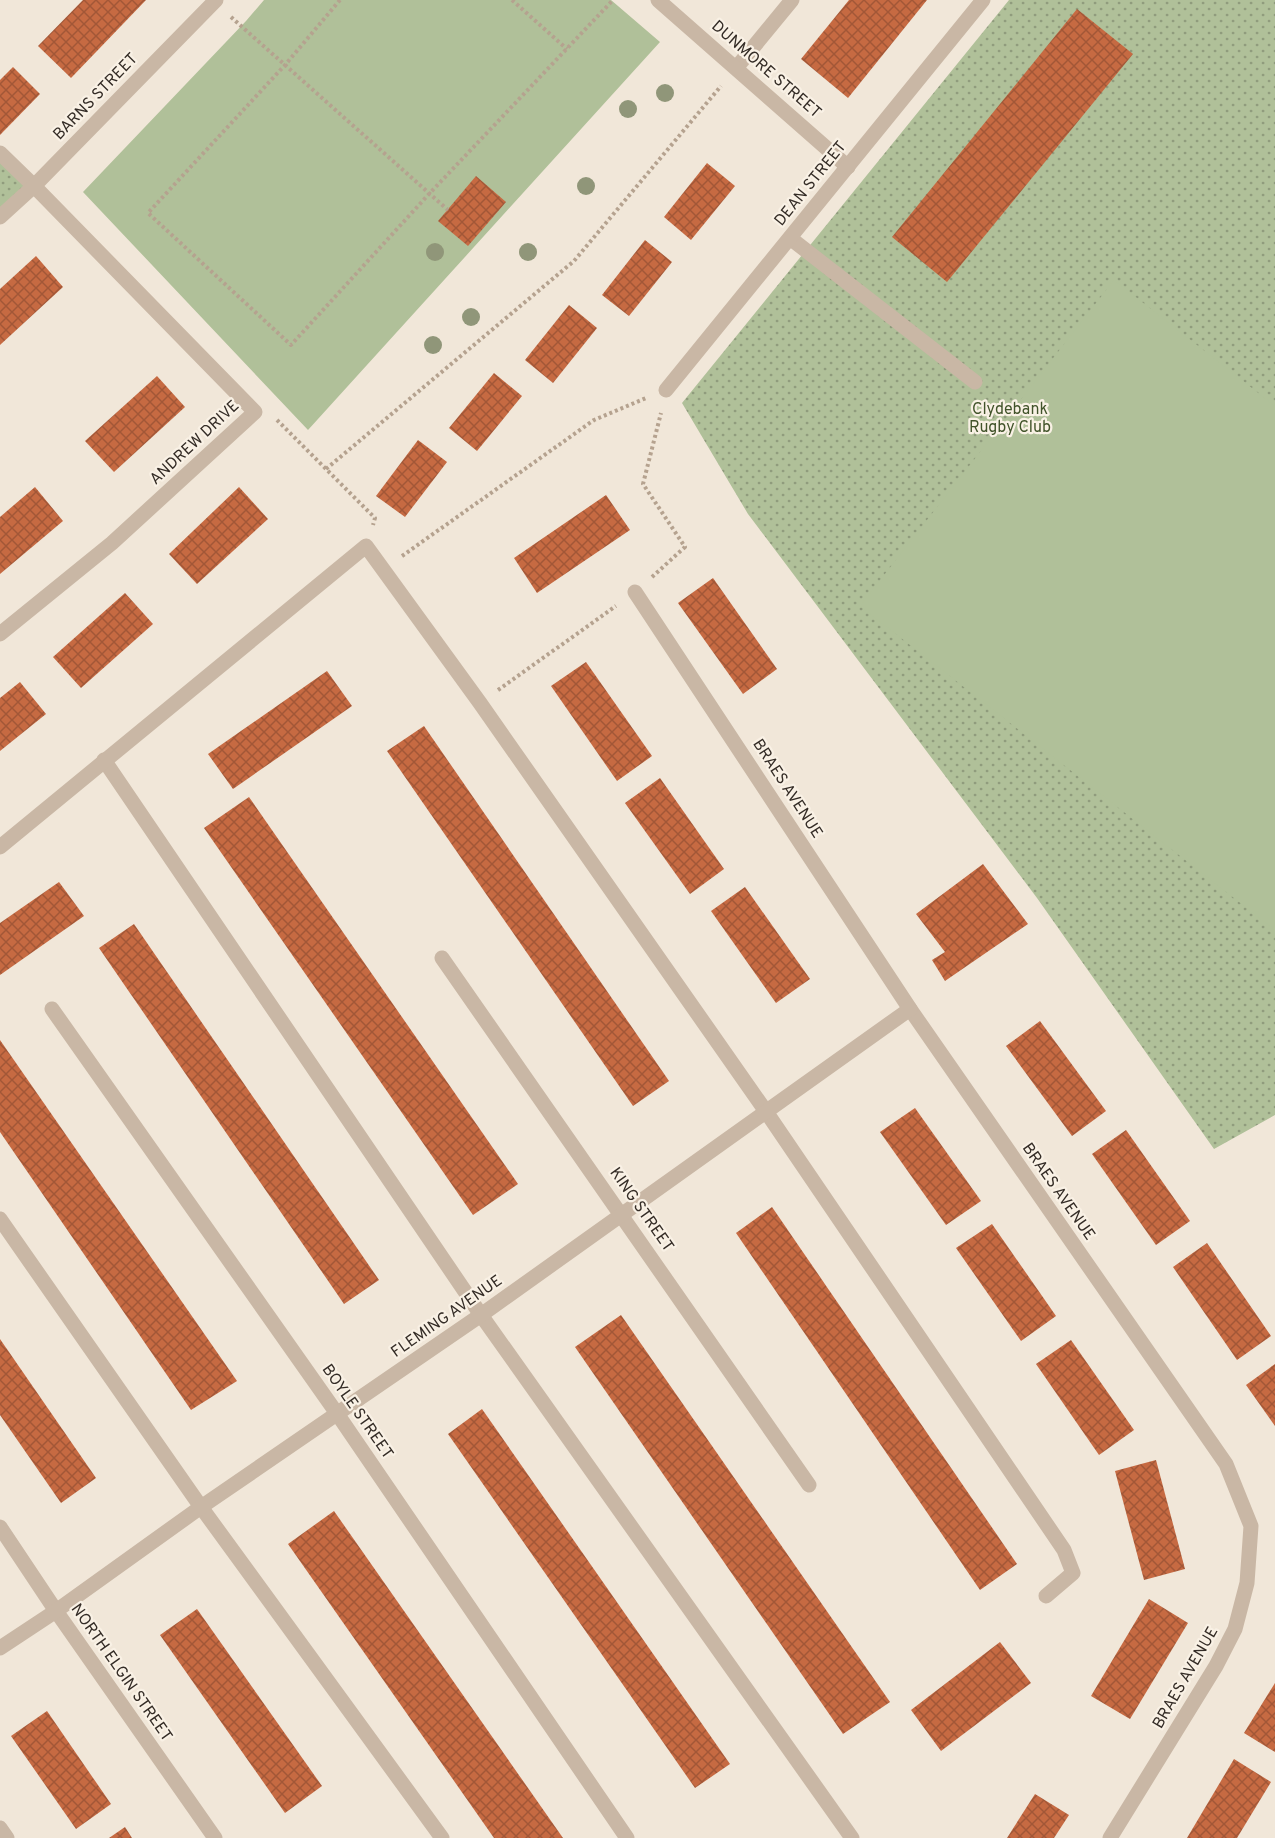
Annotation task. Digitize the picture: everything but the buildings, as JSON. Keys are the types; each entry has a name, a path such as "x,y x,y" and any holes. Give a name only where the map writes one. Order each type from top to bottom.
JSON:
{"street":[{"name":"DUNMORE STREET","path":"658,0 737,67 848,167"},
{"path":"737,67 792,0"},
{"name":"DEAN STREET","path":"666,390 983,0"},
{"name":"BARNS STREET","path":"0,217 34,186 215,1"},
{"name":"ANDREW DRIVE","path":"0,153 255,412 112,543 0,634"},
{"path":"790,238 975,382"},
{"path":"0,847 366,546 480,703 767,1113 1064,1550 1073,1573 1046,1596"},
{"name":"BRAES AVENUE","path":"635,592 910,1009 1226,1464 1251,1526 1247,1583 1235,1629 1216,1666 1110,1838"},
{"path":"104,760 482,1315 852,1838"},
{"name":"KING STREET","path":"442,958 809,1485"},
{"name":"BOYLE STREET","path":"52,1009 338,1415 627,1838"},
{"name":"FLEMING AVENUE","path":"0,1648 482,1315 910,1009"},
{"path":"0,1219 201,1507 442,1838"},
{"name":"NORTH ELGIN STREET","path":"0,1527 215,1838"},
{"path":"0,1828 7,1838"}],"path":[{"path":"340,0 285,65 148,213 291,345 429,194 613,0"},
{"path":"512,0 567,49"},
{"path":"215,1 448,210"},
{"path":"326,469 574,261 737,67"},
{"path":"382,570 594,420 666,390"},
{"path":"480,703 635,592 686,547 643,484 666,390"},
{"path":"255,412 274,417 375,518 366,546"}],"green space":[{"path":"264,0 611,0 660,42 308,430 83,192"},
{"name":"Clydebank Rugby Club","path":"1009,0 1275,0 1275,1115 1214,1149 1037,898 748,514 682,403"},
{"path":"0,153 34,186 0,217"},
{"path":"1114,280 1275,406 1275,930 860,606"}]}
